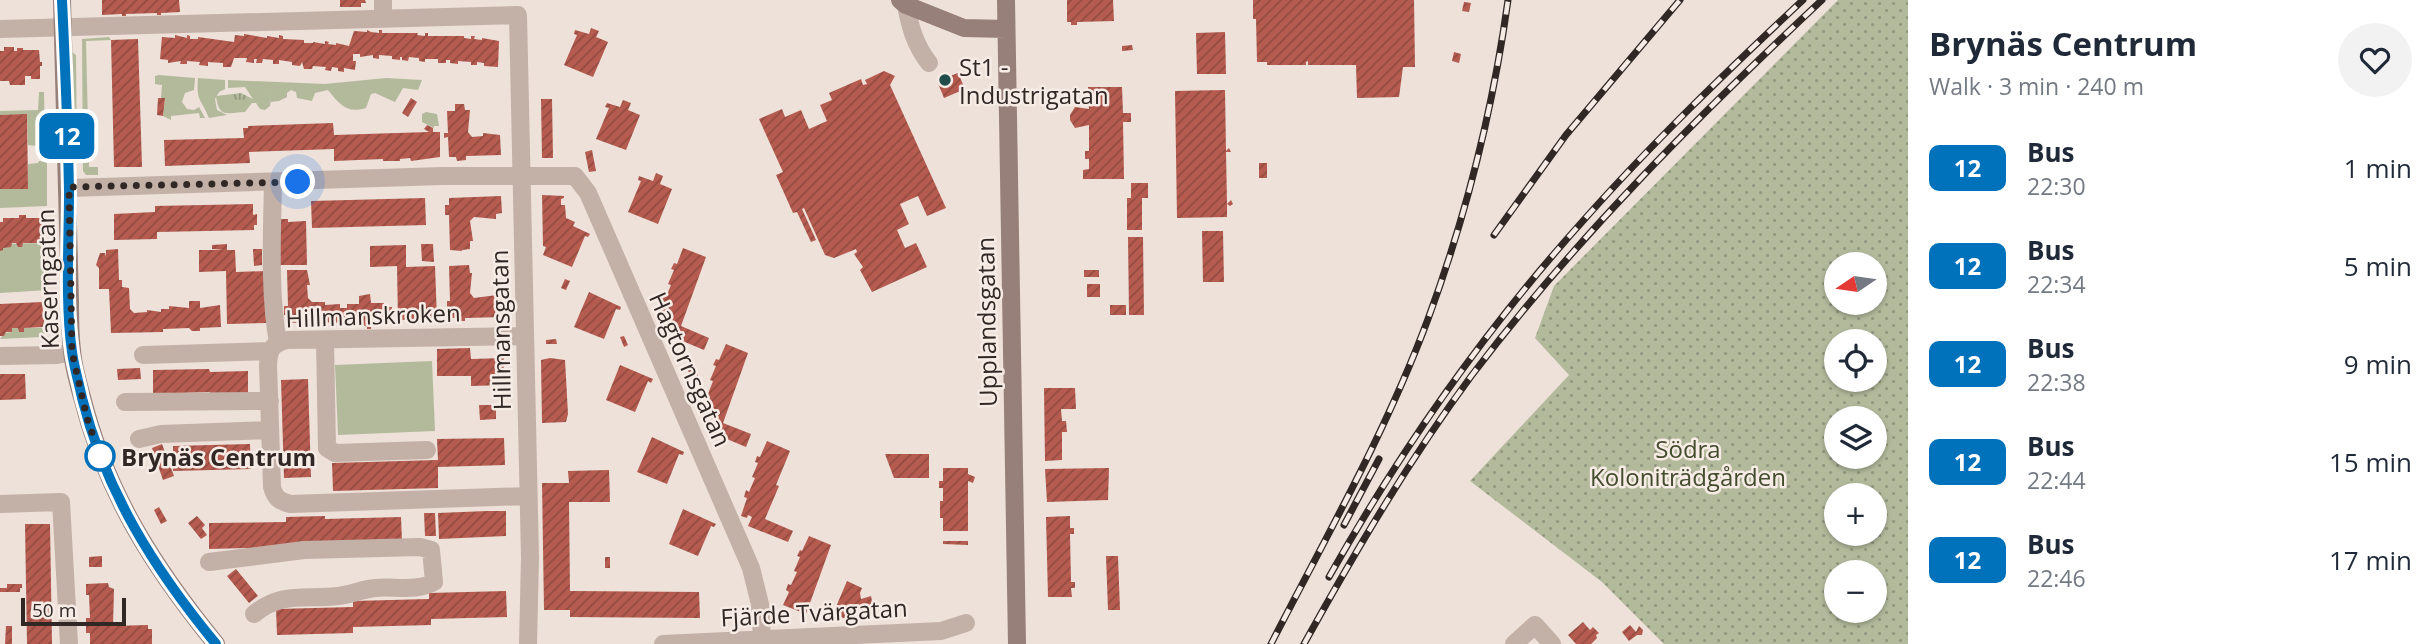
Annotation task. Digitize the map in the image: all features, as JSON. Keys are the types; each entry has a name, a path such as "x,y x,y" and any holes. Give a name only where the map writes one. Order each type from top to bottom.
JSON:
{"street":[{"name":"Kaserngatan","path":"62,0 72,352 87,418 108,478 137,535 194,618 216,644"},
{"path":"0,29 383,19 383,0"},
{"name":"Upplandsgatan","path":"1006,0 1017,644"},
{"path":"903,3 964,28 1006,29"},
{"path":"903,3 919,50 929,63"},
{"name":"Hillmansgatan","path":"383,19 518,15 528,496 528,644"},
{"path":"69,187 442,176 521,177"},
{"name":"Hagtornsgatan","path":"521,177 575,176 588,193 751,568 760,604 762,639"},
{"path":"273,183 273,347"},
{"name":"Hillmanskroken","path":"142,355 273,347 287,340 525,336"},
{"path":"325,340 327,448 335,453 427,450"},
{"name":"Hillmanskroken","path":"273,347 270,430 276,498 290,504 528,496"},
{"path":"0,356 57,355 72,352"},
{"path":"125,402 270,401"},
{"path":"139,439 161,434 270,430"},
{"path":"0,505 61,502 69,644"},
{"path":"209,562 304,550 420,547 430,550 435,582 425,587 374,588 331,597 278,600 265,605 254,614"},
{"name":"Fjärde Tvärgatan","path":"663,644 941,631 966,623"},
{"path":"1514,644 1535,625 1552,644"}],"green space":[{"name":"Södra Koloniträdgården","path":"1838,0 1908,0 1908,644 1664,644 1602,582 1470,481 1569,375 1535,338 1554,286"},
{"path":"109,37 111,40 86,41 89,167 98,167 98,175 86,175 83,171 82,39"},
{"path":"72,52 76,55 77,160 75,160"},
{"path":"155,76 195,78 194,90 185,93 182,102 187,109 194,110 199,107 205,118 200,118 199,113 171,116 171,120 163,116 165,99 161,98 162,85 155,84"},
{"path":"198,78 225,80 225,89 219,92 215,99 217,110 227,115 209,118 198,96"},
{"path":"386,78 422,80 418,90 403,88 395,102 375,93 371,94 366,108 359,110 344,106 328,90 315,93 312,101 297,98 296,92 291,90 287,97 271,102 269,95 253,99 245,87 228,88 228,80 325,84"},
{"path":"262,90 268,94 271,101 265,110 252,103 245,112 224,113 217,103 216,96 241,93 253,99"},
{"path":"39,92 44,92 45,147 28,145 27,115 0,115 0,111 38,110"},
{"path":"422,114 437,114 439,126 434,128 422,122"},
{"path":"47,162 47,206 0,208 0,189 28,189 28,164"},
{"path":"42,239 48,242 49,247 48,290 0,293 0,248 4,244 42,243"},
{"path":"12,328 23,332 24,328 42,328 43,332 46,332 41,337 0,339 5,333 12,332"},
{"path":"432,361 435,431 338,435 335,365"}],"building":[{"path":"102,0 179,0 180,12 161,15 102,15"},
{"path":"340,0 365,0 366,3 361,3 361,7 340,7"},
{"path":"1067,0 1113,0 1114,21 1077,22 1077,25 1071,25 1071,22 1067,22"},
{"path":"1253,0 1414,0 1415,67 1403,67 1399,97 1357,98 1356,65 1308,65 1308,61 1306,65 1267,65 1267,62 1257,62"},
{"path":"1464,2 1471,3 1469,12 1462,11"},
{"path":"591,28 599,31 596,37 608,42 593,77 564,65 577,35 574,34 575,30 589,34"},
{"path":"379,30 382,30 382,33 418,33 417,35 425,36 425,33 428,33 428,36 464,36 471,39 471,36 475,36 474,39 499,41 498,67 484,66 484,63 477,62 477,65 458,61 458,64 450,63 450,60 438,63 438,59 425,59 425,62 409,57 408,61 402,60 402,57 400,60 379,55 379,59 373,58 373,55 360,57 360,54 353,54 353,61 356,61 355,70 344,68 344,72 332,67 331,71 325,70 326,67 313,66 312,69 304,69 302,62 300,66 279,60 279,64 273,64 273,60 263,59 262,63 256,63 257,59 254,59 254,63 246,62 247,58 234,58 231,67 223,67 223,63 208,62 208,66 187,61 187,64 180,64 181,61 168,63 168,60 160,59 162,37 175,38 175,35 187,38 187,35 190,39 198,37 234,42 235,35 279,38 279,35 283,36 283,39 304,40 304,43 325,44 325,41 329,42 328,44 349,46 354,31 379,33"},
{"path":"1225,32 1226,74 1197,74 1196,33"},
{"path":"138,39 142,167 114,167 111,40"},
{"path":"1132,45 1133,50 1122,51 1122,46"},
{"path":"4,47 14,47 14,51 17,51 17,48 39,50 42,62 40,79 25,76 25,85 10,85 9,81 0,81 0,51 4,51"},
{"path":"1454,52 1461,54 1459,63 1452,61"},
{"path":"884,71 895,76 890,85 946,208 927,216 918,196 900,204 909,224 897,230 905,248 916,243 927,267 872,292 860,270 863,267 854,254 856,249 834,258 825,255 804,208 802,209 816,240 811,242 797,212 793,213 776,175 783,172 759,119 782,109 785,117 801,110 809,129 827,121 820,105 832,100 829,93 861,79 863,85 867,84 865,80"},
{"path":"958,73 965,89 944,98 937,81"},
{"path":"1088,87 1122,87 1123,113 1131,113 1131,122 1123,122 1124,179 1083,179 1083,170 1089,169 1089,159 1085,159 1085,151 1089,151 1089,125 1075,128 1070,115 1075,107 1089,109"},
{"path":"1225,90 1226,151 1229,148 1231,152 1226,152 1227,217 1177,218 1175,91"},
{"path":"158,98 165,98 163,116 157,115"},
{"path":"411,98 417,102 408,117 402,113"},
{"path":"541,99 552,99 553,158 542,158"},
{"path":"623,100 631,103 628,110 640,115 626,150 596,139 609,108 605,107 607,103 620,107"},
{"path":"455,104 464,104 465,110 470,110 468,132 472,137 483,136 483,133 500,135 501,155 466,156 466,160 457,161 456,157 449,157 448,137 444,138 444,133 448,133 447,111 455,111"},
{"path":"27,114 28,189 0,189 0,115"},
{"path":"333,123 334,135 429,132 424,129 427,125 433,128 433,132 440,132 440,157 411,161 410,158 400,161 334,161 334,149 249,152 250,163 165,166 164,140 244,138 243,128 248,126"},
{"path":"592,150 596,171 589,172 585,152"},
{"path":"1259,163 1267,163 1267,178 1259,178"},
{"path":"656,173 663,176 660,184 672,189 658,224 628,212 641,181 638,180 639,176 653,181"},
{"path":"1131,183 1148,183 1148,198 1142,198 1142,230 1127,230 1127,198 1131,198"},
{"path":"542,195 564,196 561,205 565,205 566,218 575,222 573,226 590,234 585,236 572,267 543,255 546,247 543,246"},
{"path":"501,196 502,213 496,214 496,219 474,217 470,221 473,241 470,241 470,249 450,250 449,215 445,215 445,205 449,205 449,198"},
{"path":"425,198 426,225 312,228 311,201"},
{"path":"253,204 253,215 257,214 254,230 157,232 157,239 114,240 114,214 155,212 155,206"},
{"path":"19,215 42,218 42,227 45,227 46,234 42,234 42,243 23,243 22,247 18,247 16,243 12,243 11,247 0,251 0,222 3,222 3,218 19,218"},
{"path":"280,219 288,219 288,222 306,221 307,265 280,265"},
{"path":"1202,231 1223,231 1224,282 1203,282"},
{"path":"1128,237 1143,237 1144,315 1129,315"},
{"path":"227,244 227,250 235,250 236,272 265,271 266,323 227,324 226,271 199,272 199,250 224,250 212,249 212,245"},
{"path":"421,244 433,244 434,262 422,261"},
{"path":"406,245 406,267 435,266 437,319 398,320 397,266 370,267 370,246"},
{"path":"683,248 706,257 681,326 709,338 704,350 673,337 678,325 658,317 664,304 661,302 663,296 666,297 671,285 668,284 674,270 671,269 674,263 677,264"},
{"path":"118,249 119,280 122,280 122,287 129,288 130,309 134,313 147,310 161,312 161,309 169,309 169,306 189,308 189,301 200,301 200,308 220,305 221,327 200,328 200,331 192,331 189,328 163,329 163,332 111,333 109,289 99,289 99,268 96,265 100,253 105,253 106,257 106,250"},
{"path":"253,249 262,249 262,265 254,266"},
{"path":"469,265 472,273 470,293 474,298 497,295 497,299 503,299 503,317 465,318 465,321 451,318 451,310 447,310 447,301 450,301 449,266"},
{"path":"287,270 307,270 310,285 307,285 308,298 312,302 340,304 340,308 347,308 347,304 359,304 359,296 370,294 371,303 384,303 384,307 392,307 392,323 371,323 371,329 367,329 360,323 312,322 312,326 307,326 307,322 288,323 288,315 284,315 284,306 288,306"},
{"path":"1084,270 1099,270 1099,277 1084,277"},
{"path":"565,279 570,281 566,290 561,288"},
{"path":"1087,284 1100,284 1100,297 1087,297"},
{"path":"589,292 621,307 620,310 616,309 604,339 574,327"},
{"path":"42,302 43,311 46,311 43,327 24,328 24,332 12,328 12,332 0,336 0,304"},
{"path":"1110,305 1126,305 1126,315 1110,315"},
{"path":"624,336 628,345 624,347 620,337"},
{"path":"556,339 557,344 546,344 546,340"},
{"path":"726,344 748,353 723,423 751,434 746,447 715,434 720,422 700,413 706,400 703,399 705,393 708,394 713,381 710,380 716,366 713,365 716,359 719,360"},
{"path":"470,348 471,359 504,358 504,385 471,386 471,376 437,376 437,349"},
{"path":"541,360 565,360 568,414 566,422 542,423"},
{"path":"693,363 700,381 694,384 686,366"},
{"path":"620,365 653,379 651,383 648,381 635,412 606,400"},
{"path":"140,368 141,379 118,380 117,369"},
{"path":"209,369 210,372 248,371 248,397 210,398 210,392 153,394 153,370"},
{"path":"0,374 25,374 26,399 0,400"},
{"path":"308,379 311,477 284,478 281,380"},
{"path":"1044,388 1075,388 1076,409 1061,409 1067,432 1062,432 1062,460 1045,461"},
{"path":"479,405 496,405 496,419 480,420"},
{"path":"652,437 684,452 683,455 679,454 667,484 637,472"},
{"path":"504,438 505,465 438,467 438,488 333,491 332,463 438,460 437,439"},
{"path":"767,441 790,451 765,519 793,531 788,542 748,526 752,517 741,516 747,498 744,497 746,490 749,492 755,478 752,477 758,463 755,462 757,456 760,457"},
{"path":"162,444 174,476 163,480 152,448"},
{"path":"250,444 251,469 173,471 173,446"},
{"path":"885,454 929,454 929,478 894,478"},
{"path":"943,468 968,468 968,474 975,477 973,483 968,481 968,531 943,531 940,501 943,501 943,488 939,488 939,481 943,481"},
{"path":"1109,468 1108,500 1047,502 1045,469"},
{"path":"609,470 610,502 569,502 570,591 699,592 700,618 570,617 570,610 544,610 542,483 569,483 568,471"},
{"path":"159,507 167,521 161,524 154,510"},
{"path":"683,509 716,524 711,526 698,556 669,544"},
{"path":"506,511 506,536 439,539 438,513"},
{"path":"424,513 435,513 436,536 425,536"},
{"path":"197,516 205,525 202,528 207,535 201,539 188,523"},
{"path":"325,516 325,519 401,517 402,542 287,543 287,547 209,549 209,523 286,522 286,517"},
{"path":"1070,516 1070,528 1074,528 1074,534 1070,534 1071,582 1075,582 1075,588 1071,588 1072,597 1048,597 1046,517"},
{"path":"25,524 50,524 52,644 27,644"},
{"path":"809,536 831,545 806,614 783,605 789,592 786,590 788,584 791,585 797,572 794,571 800,557 797,556"},
{"path":"943,541 968,541 968,545 943,544"},
{"path":"102,556 102,567 89,567 89,557"},
{"path":"1106,556 1118,556 1120,610 1108,610"},
{"path":"605,557 610,557 610,568 605,568"},
{"path":"236,569 258,596 249,603 227,576"},
{"path":"847,581 862,588 861,599 871,596 873,606 852,611 849,620 833,614"},
{"path":"108,583 109,587 114,589 113,626 148,625 148,629 152,629 152,644 90,644 90,633 86,633 86,618 90,618 86,584"},
{"path":"7,584 22,584 22,588 20,592 0,592 0,588 7,588"},
{"path":"506,591 507,617 431,619 431,625 353,627 353,633 277,635 276,609 353,607 353,601 429,599 429,593"},
{"path":"1583,622 1590,630 1593,627 1599,633 1591,644 1576,644 1568,635"},
{"path":"1630,625 1636,632 1639,626 1643,630 1642,635 1629,641 1622,632"},
{"path":"6,626 12,626 12,644 5,644"}],"railway":[{"path":"1271,644 1374,443 1428,319 1477,162 1495,81 1508,0"},
{"path":"1494,235 1566,135 1680,0"},
{"path":"1329,577 1385,484 1446,393 1546,263 1662,136 1803,0"},
{"path":"1304,644 1405,473 1449,407 1512,324 1639,180 1822,0"},
{"path":"1344,525 1379,459"}],"bus line":[{"name":"12","path":"62,0 72,352 87,418 108,478 137,535 194,618 216,644"}],"place":[{"name":"St1 - Industrigatan","path":"945,80"},
{"name":"Brynäs Centrum","path":"100,456"}],"route":[{"path":"100,456 87,418 72,352 69,187 298,182"}]}
